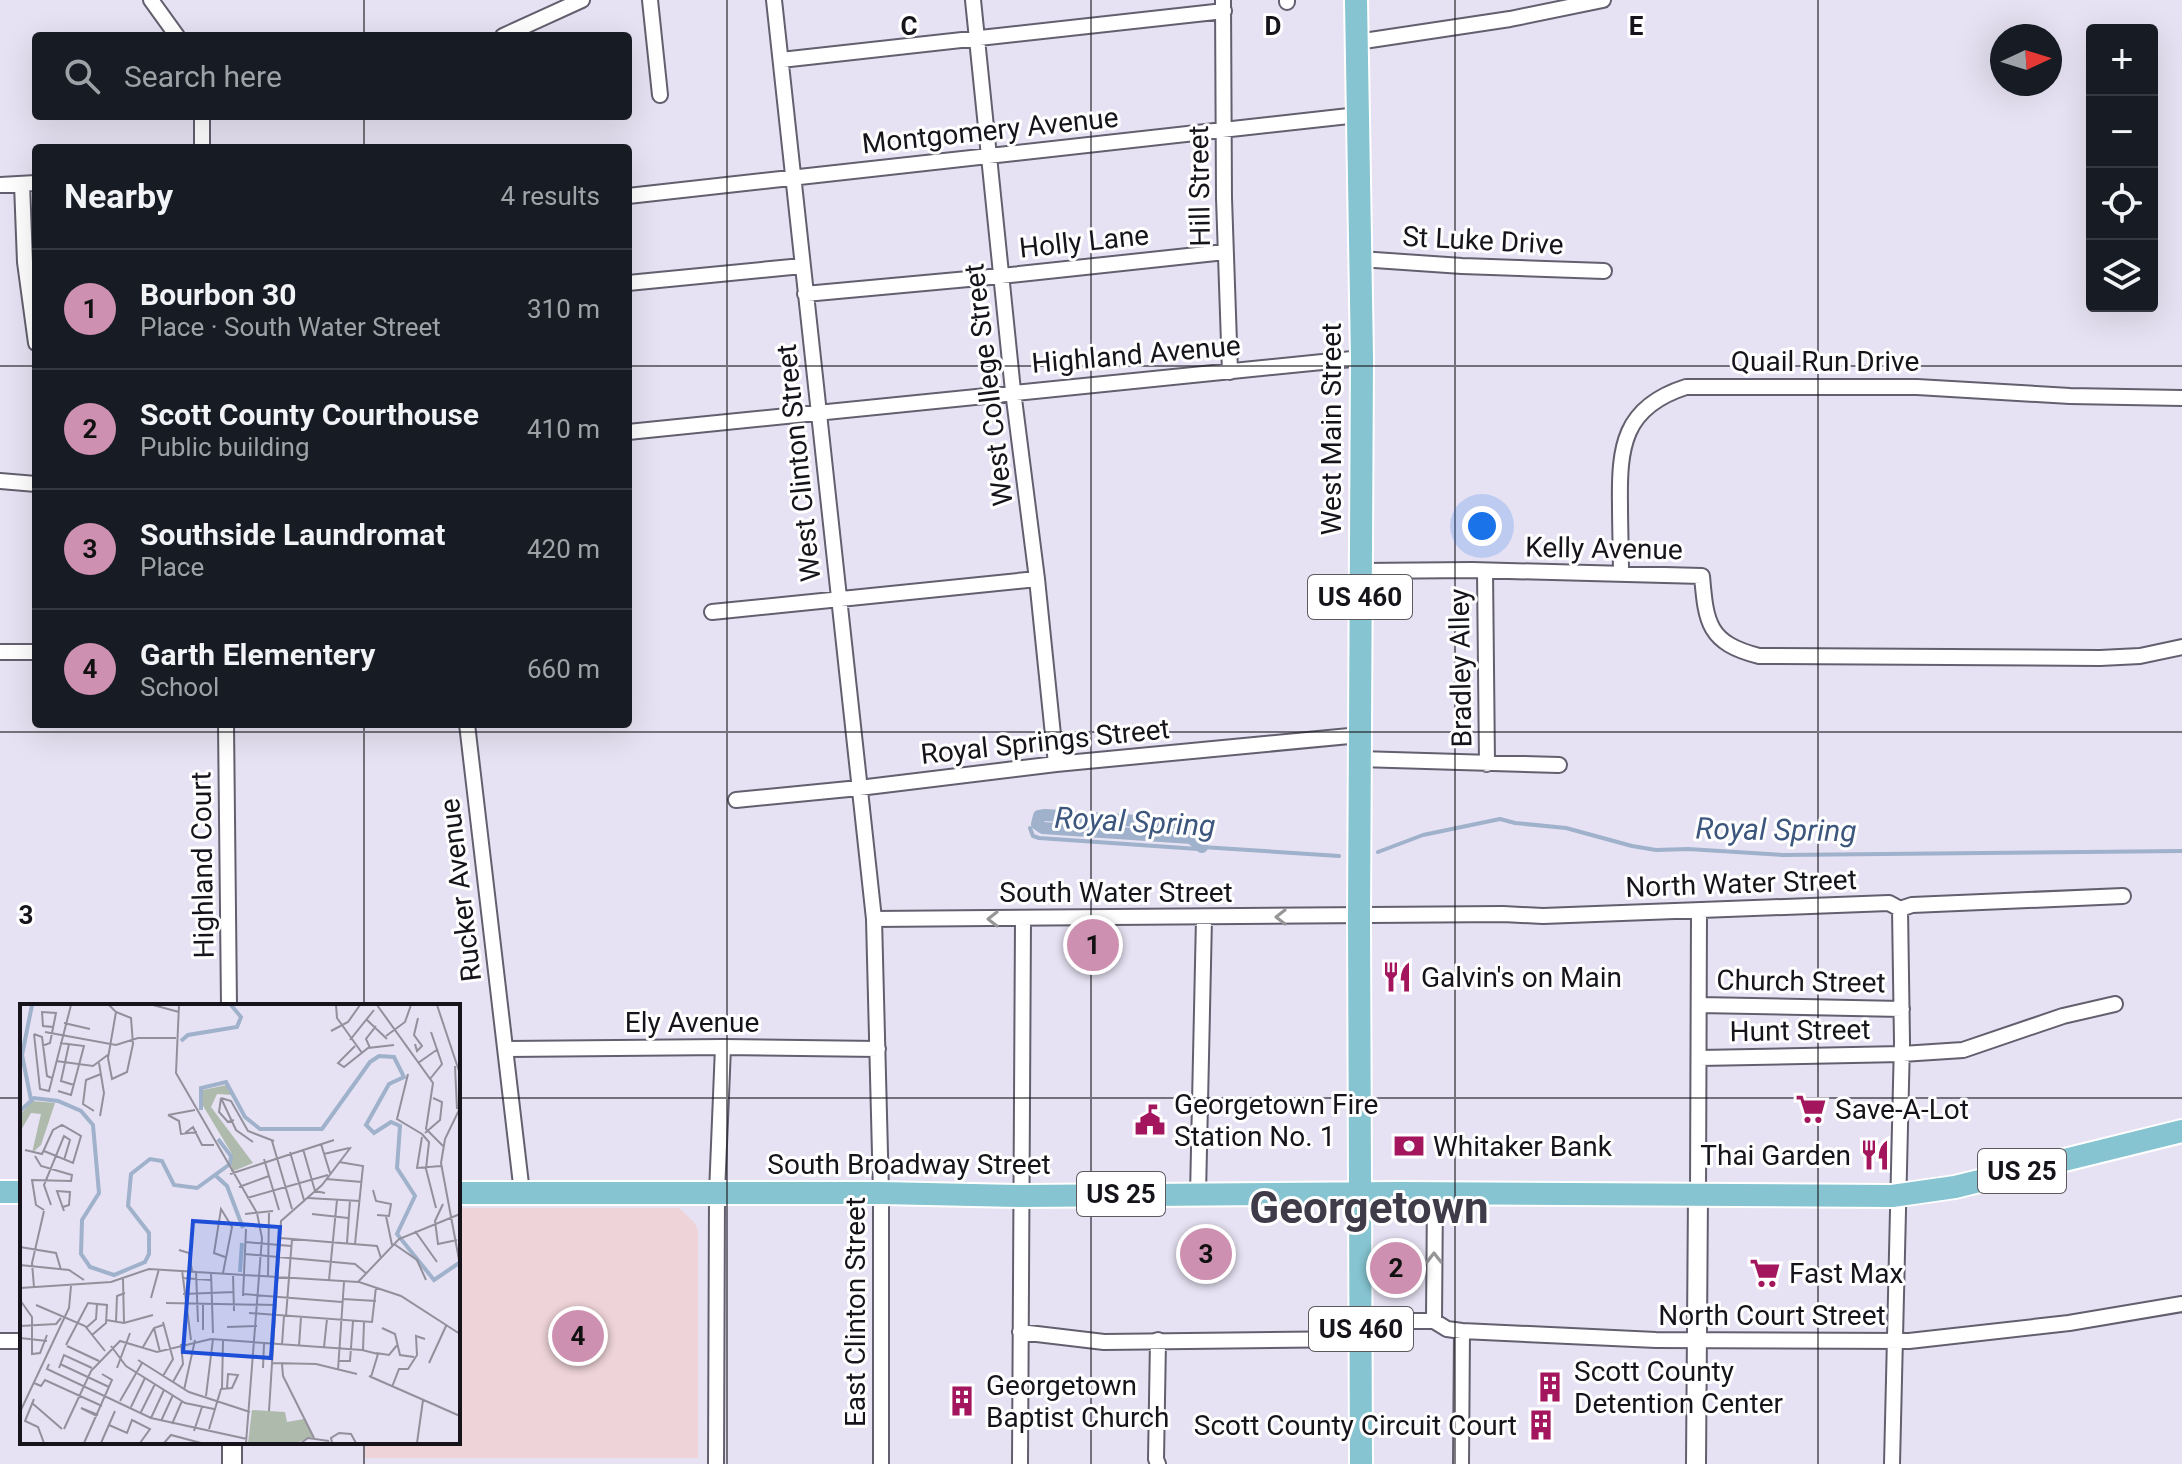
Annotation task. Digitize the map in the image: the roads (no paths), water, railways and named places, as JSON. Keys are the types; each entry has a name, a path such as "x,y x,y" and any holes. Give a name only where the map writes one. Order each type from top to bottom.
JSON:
{"main road":[{"name":"West Main Street","path":"1356,0 1362,358 1360,1194"},
{"name":"US 25","path":"1360,1194 1899,1195 1981,1181 2182,1131"},
{"name":"South Broadway Street","path":"460,1193 1360,1194"},
{"name":"US 460","path":"1360,1194 1361,1464"}],"street":[{"path":"151,0 174,32"},
{"path":"512,32 582,0"},
{"path":"650,0 660,95"},
{"name":"West Clinton Street","path":"774,0 874,919"},
{"name":"West College Street","path":"973,0 1013,391 1056,764"},
{"path":"1357,42 1510,19 1603,0"},
{"path":"781,60 976,39 1224,6"},
{"name":"Hill Street","path":"1224,6 1225,252 1230,372"},
{"name":"Montgomery Avenue","path":"632,196 1358,115"},
{"path":"202,120 202,144"},
{"path":"0,185 29,183 25,262 32,314"},
{"name":"Holly Lane","path":"805,294 1225,252"},
{"name":"St Luke Drive","path":"1360,259 1604,271"},
{"path":"632,283 802,266"},
{"name":"Highland Avenue","path":"632,432 1362,358"},
{"name":"Quail Run Drive","path":"1621,574 1619,467 1625,438 1649,404 1686,387 1917,387 2070,396 2182,398"},
{"path":"0,481 32,484"},
{"name":"Kelly Avenue","path":"1361,571 1702,576 1705,611 1718,637 1736,649 1759,656 2100,658 2140,656 2182,647"},
{"name":"Bradley Alley","path":"1485,571 1487,764"},
{"path":"712,612 1037,579"},
{"path":"0,652 32,652"},
{"name":"Highland Court","path":"226,728 229,1004"},
{"name":"Rucker Avenue","path":"467,728 522,1193"},
{"name":"Royal Springs Street","path":"736,800 1056,764 1360,735"},
{"path":"1359,759 1559,765"},
{"name":"North Water Street","path":"1359,917 1543,916 1889,903 1900,909 1912,905 2123,896"},
{"path":"1892,1464 1902,1054 1900,909"},
{"path":"1696,1464 1699,911"},
{"name":"South Water Street","path":"874,919 1359,917"},
{"path":"1198,1195 1204,918"},
{"name":"East Clinton Street","path":"874,919 881,1193 881,1464"},
{"path":"1020,1464 1023,919"},
{"name":"Hunt Street","path":"1699,1058 1963,1050 2063,1016 2115,1004"},
{"name":"Church Street","path":"1699,1005 1902,1009"},
{"path":"716,1464 717,1193 723,1047"},
{"name":"Ely Avenue","path":"505,1049 878,1049"},
{"path":"1434,1321 1435,1194"},
{"name":"North Court Street","path":"1020,1332 1104,1342 1361,1330 1434,1321 1447,1329 1462,1331 1697,1341 1895,1341 2069,1323 2182,1304"},
{"path":"1461,1464 1462,1331"},
{"path":"1158,1340 1158,1464"}],"waterway":[{"path":"1199,825 1045,815 1039,816 1037,824 1043,828 1191,838 1202,847"},
{"name":"Royal Spring","path":"1378,852 1423,835 1500,819 1566,828 1656,850 1783,855 2182,851"},
{"name":"Royal Spring","path":"1030,828 1033,836 1039,838 1339,856"}],"place":[{"name":"Bourbon 30","path":"1093,945"},
{"name":"Galvin's on Main","path":"1397,977"},
{"name":"Save-A-Lot","path":"1811,1109"},
{"name":"Georgetown Fire Station No. 1","path":"1150,1120"},
{"name":"Whitaker Bank","path":"1409,1146"},
{"name":"Thai Garden","path":"1875,1155"},
{"name":"Southside Laundromat","path":"1206,1254"},
{"name":"Scott County Courthouse","path":"1396,1268"},
{"name":"Fast Max","path":"1765,1273"},
{"name":"Garth Elementery","path":"578,1336"},
{"name":"Scott County Detention Center","path":"1550,1387"},
{"name":"Georgetown Baptist Church","path":"962,1401"},
{"name":"Scott County Circuit Court","path":"1541,1425"}],"district":[{"name":"Georgetown","path":"1369,1208"}]}
